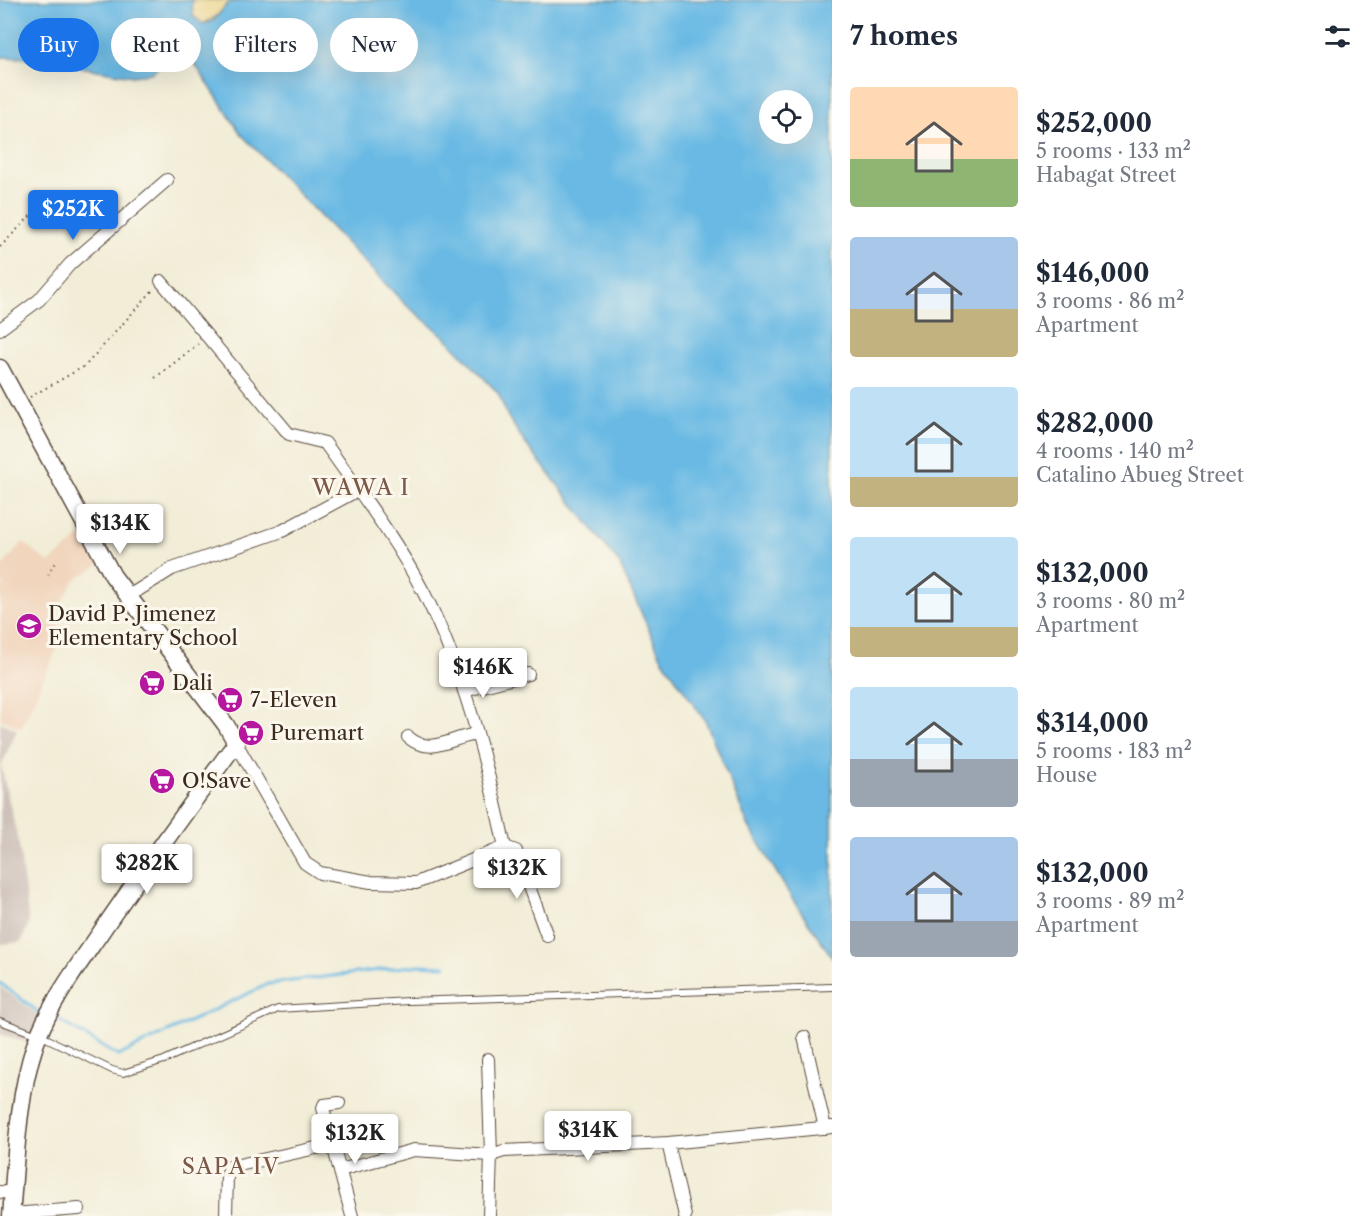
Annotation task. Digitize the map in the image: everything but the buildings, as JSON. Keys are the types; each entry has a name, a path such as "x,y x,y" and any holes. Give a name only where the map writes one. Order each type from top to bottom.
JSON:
{"street":[{"path":"0,329 39,300 69,264 167,180"},
{"path":"161,281 289,434 325,443 382,523 425,596 464,691 505,847"},
{"path":"0,368 99,552 127,597 226,725 305,863 320,873 371,882 416,883 505,847 516,851 547,936"},
{"path":"127,597 172,569 282,531 358,490"},
{"path":"464,691 528,674"},
{"path":"408,737 419,745 434,747 477,734"},
{"path":"72,1212 11,1215 7,1193 28,1073 38,1036 59,995 96,939 236,743"},
{"path":"340,1170 414,1150 491,1155 504,1151 668,1143 828,1128 804,1037"},
{"path":"489,1059 491,1155 489,1216"},
{"path":"339,1103 323,1106 352,1216"},
{"path":"668,1143 685,1216"},
{"path":"226,1216 227,1175 230,1167 334,1144"}],"lane":[{"path":"0,1021 123,1073 164,1060 278,1010 408,1001 832,987"}],"path":[{"path":"0,247 44,202"},
{"path":"19,402 85,366 161,281"},
{"path":"155,378 207,336"},
{"path":"48,575 56,561"}],"shaded area":[{"name":"David P. Jimenez Elementary School","path":"84,534 101,563 74,581 51,621 65,631 21,728 0,719 0,591 4,584 0,581 0,569 23,542 49,563"},
{"path":"0,722 17,730 1,766 19,845 29,924 21,942 2,944 0,949"},
{"path":"0,987 34,1012 42,1014 30,1043 0,1034"}],"sand":[{"path":"143,0 246,0 203,24 201,18 188,18"}],"water":[{"path":"0,0 192,0 193,16 196,18 111,18 111,72 151,73 133,76 99,70 99,18 18,18 18,58 0,57"},
{"path":"244,0 832,0 832,957 793,900 748,825 706,722 661,657 619,563 525,443 508,417 498,393 445,337 405,304 241,134 200,72 201,22 203,24 213,21 213,72 318,72 318,18 216,18 228,3"}],"waterway":[{"path":"54,1017 118,1056 268,984 420,965 446,966"},
{"path":"0,983 37,1011 43,1012"}],"place":[{"name":"David P. Jimenez Elementary School","path":"29,626"},
{"name":"Dali","path":"152,683"},
{"name":"7-Eleven","path":"230,700"},
{"name":"Puremart","path":"251,733"},
{"name":"O!Save","path":"162,781"}],"district":[{"name":"WAWA I","path":"361,487"},
{"name":"SAPA IV","path":"231,1166"}]}
